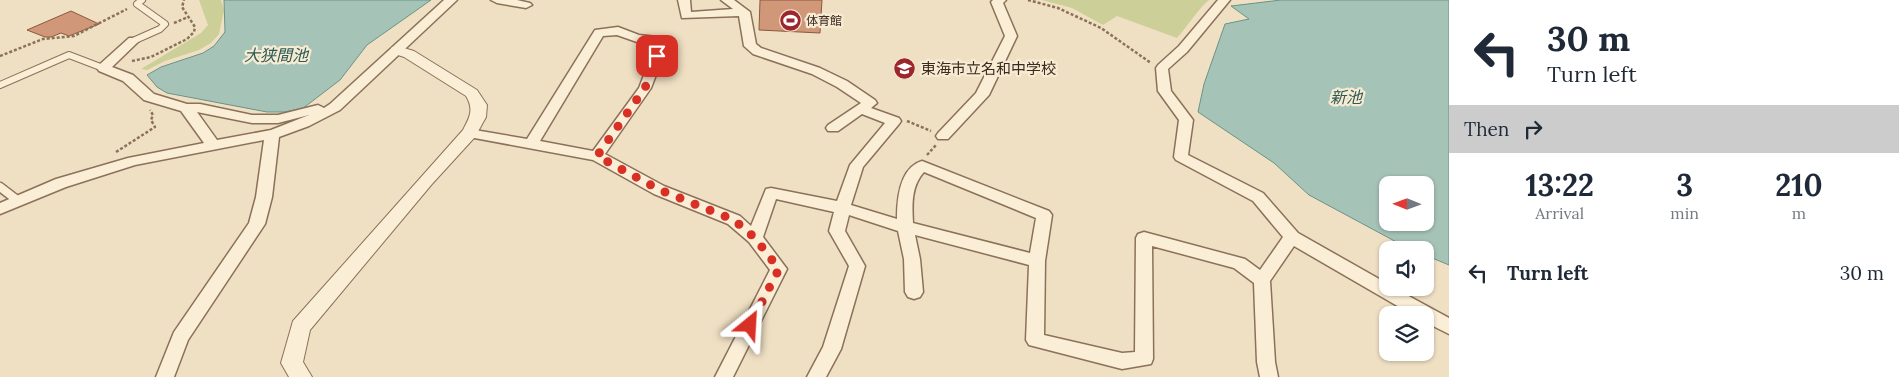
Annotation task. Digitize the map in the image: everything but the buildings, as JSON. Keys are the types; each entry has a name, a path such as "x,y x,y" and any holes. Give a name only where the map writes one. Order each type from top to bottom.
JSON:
{"street":[{"path":"0,209 17,200 61,183 133,161 272,134 291,129 316,118 335,107 451,0"},
{"path":"496,0 526,5"},
{"path":"684,0 686,16 744,12"},
{"path":"727,0 744,12 750,46 757,51 816,70 842,84 870,103 834,128"},
{"path":"943,136 982,95 1011,36 997,2 1000,0"},
{"path":"1224,0 1183,49 1161,71 1165,90 1186,120 1181,157 1258,197 1292,237 1449,326"},
{"path":"530,144 599,33 618,31 637,38 662,41 645,88 597,156"},
{"path":"133,41 103,68 128,78 149,97 186,108 200,108 252,119 278,119 322,107 335,107"},
{"path":"301,377 292,363 300,327 426,180 469,133 478,117 479,105 472,93 409,54 397,50"},
{"path":"186,108 213,145"},
{"path":"816,377 832,349 857,266 837,232 853,173 857,165 894,122 860,109"},
{"path":"469,133 597,156 660,190 734,220 755,238 779,269 724,377"},
{"path":"165,377 180,337 257,224 264,197 272,134"},
{"path":"914,292 912,259 905,227 906,191 913,174 922,166 1044,215 1037,261 1035,340 1122,361 1144,359 1144,238 1239,263 1262,280"},
{"path":"755,238 771,193 843,208 905,227 1037,261"},
{"path":"1269,377 1266,362 1262,280 1292,237"}],"lane":[{"path":"133,41 160,29 165,24 140,2"},
{"path":"0,85 69,55 103,68"},
{"path":"0,187 17,200"}],"path":[{"path":"119,74 129,68 132,61 137,58 151,57 166,48 186,40 192,35 195,27 182,7 184,0"},
{"path":"1028,0 1058,8 1101,28 1146,58 1161,71"},
{"path":"0,56 43,39 74,36 140,2"},
{"path":"112,155 155,127 147,104 154,98"},
{"path":"905,120 943,136 925,158"}],"green space":[{"path":"199,0 221,0 224,10 219,34 211,43 199,50 165,61 147,70 141,69 201,33 208,25"},
{"path":"1042,0 1209,0 1177,38 1117,16 1103,25 1072,8"}],"water":[{"name":"大狭間池","path":"224,0 431,0 367,45 340,80 302,109 267,112 167,93 157,87 147,75 161,67 203,53 214,46 225,32"},
{"name":"新池","path":"1281,0 1449,0 1449,265 1434,259 1434,241 1395,241 1309,195 1274,163 1198,112 1204,84 1225,24 1249,19 1231,6"}],"place":[{"name":"体育館","path":"790,20"},
{"name":"東海市立名和中学校","path":"905,68"}],"route":[{"path":"657,56 645,88 597,156 660,190 734,220 755,238 779,269 750,325"}]}
